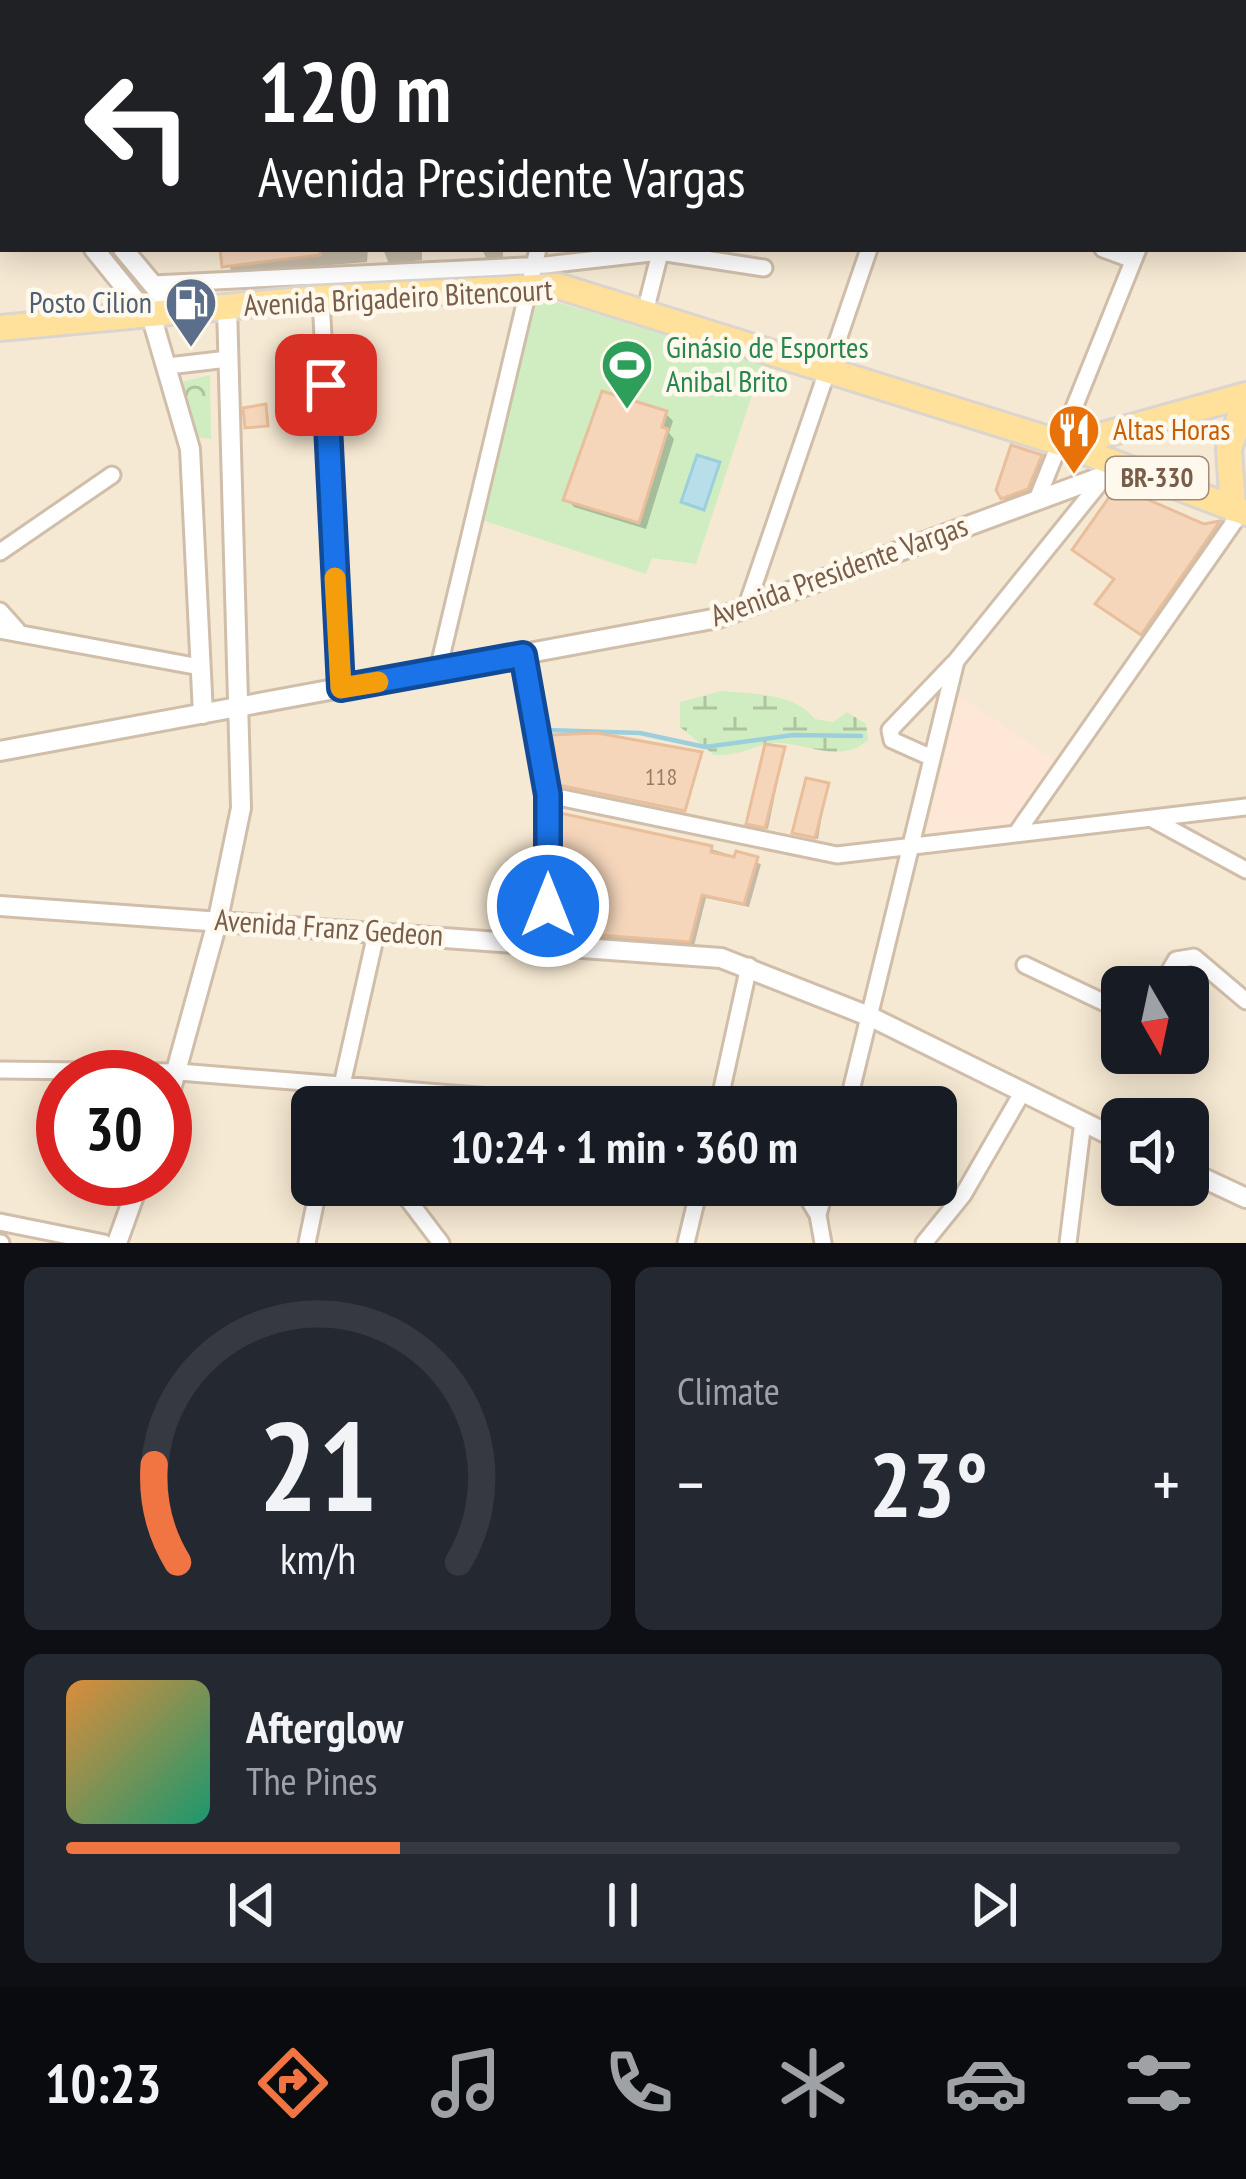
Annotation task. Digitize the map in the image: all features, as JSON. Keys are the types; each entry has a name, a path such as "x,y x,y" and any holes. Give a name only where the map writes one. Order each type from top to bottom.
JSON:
{"main road":[{"name":"Avenida Brigadeiro Bitencourt","path":"0,328 321,298 534,267 557,286 1063,444"},
{"path":"1063,444 1246,396"},
{"path":"1240,511 1228,449 1246,396"},
{"name":"BR-330","path":"1063,444 1112,469 1240,511"}],"street":[{"path":"96,252 147,313 168,366 190,449 203,714"},
{"path":"126,252 174,310"},
{"path":"153,284 534,267 646,252"},
{"path":"645,312 660,252"},
{"path":"672,252 764,268"},
{"path":"746,608 867,252"},
{"path":"1039,497 1136,255"},
{"path":"438,670 534,267"},
{"path":"321,298 341,688"},
{"path":"185,1050 241,808 227,307"},
{"path":"168,366 228,358"},
{"path":"930,757 892,740 890,730 956,661 1112,469"},
{"name":"Avenida Presidente Vargas","path":"0,752 523,655 746,608 1112,469"},
{"path":"0,551 112,475"},
{"path":"1018,831 1240,511"},
{"path":"0,610 8,630 200,667"},
{"path":"523,655 548,795 548,943"},
{"path":"853,1086 956,661"},
{"path":"548,795 837,855 1246,807"},
{"path":"1152,819 1246,870"},
{"name":"Avenida Franz Gedeon","path":"0,906 664,950 749,966 871,1017 1101,1130"},
{"path":"192,1073 342,1086 376,934"},
{"path":"1172,966 1176,960 1194,957 1205,966"},
{"path":"1025,964 1101,1001"},
{"path":"723,1086 749,966"},
{"path":"1209,970 1246,1001"},
{"path":"0,1070 36,1070"},
{"path":"924,1243 963,1195 1022,1093"},
{"path":"1068,1243 1083,1121"},
{"path":"1209,1181 1246,1198"},
{"path":"117,1243 130,1206"},
{"path":"307,1243 315,1206"},
{"path":"413,1206 441,1243"},
{"path":"686,1243 695,1206"},
{"path":"813,1206 824,1243"},
{"path":"818,1215 820,1206"},
{"path":"0,1222 104,1243"}],"shaded area":[{"path":"0,252 1246,252 1246,1243 0,1243"},
{"path":"959,696 1057,762 1017,825 926,835"}],"green space":[{"name":"Ginásio de Esportes Anibal Brito","path":"542,298 763,362 696,564 652,558 646,574 482,520 533,305"},
{"path":"210,375 211,439 193,437 181,382"},
{"path":"721,691 784,699 815,719 833,722 847,712 866,724 868,740 847,751 778,743 714,755 680,727 680,702"}],"water":[{"path":"697,455 720,462 704,510 681,502"}],"building":[{"path":"220,252 320,252 320,255 222,267"},
{"path":"602,391 667,411 662,427 668,429 639,523 563,500"},
{"path":"266,404 268,426 245,428 243,408"},
{"path":"1011,445 1042,455 1028,489 1001,499 996,490"},
{"path":"1117,486 1204,524 1220,521 1141,635 1095,604 1114,579 1072,550"},
{"path":"597,733 702,752 685,811 558,785 550,735"},
{"path":"765,744 785,747 765,828 746,824"},
{"path":"806,778 829,783 815,838 792,833"},
{"path":"560,813 712,846 711,852 734,857 736,851 758,857 744,904 702,895 690,942 560,932"}],"waterway":[{"path":"547,730 640,733 705,747 793,735 861,736"}],"slow traffic":[{"path":"335,578 341,688 378,682"}],"place":[{"name":"Posto Cilion","path":"191,349"},
{"name":"Ginásio de Esportes Anibal Brito","path":"627,411"},
{"name":"Altas Horas","path":"1074,476"}],"route":[{"path":"326,385 341,688 523,655 548,795 548,906"}]}
